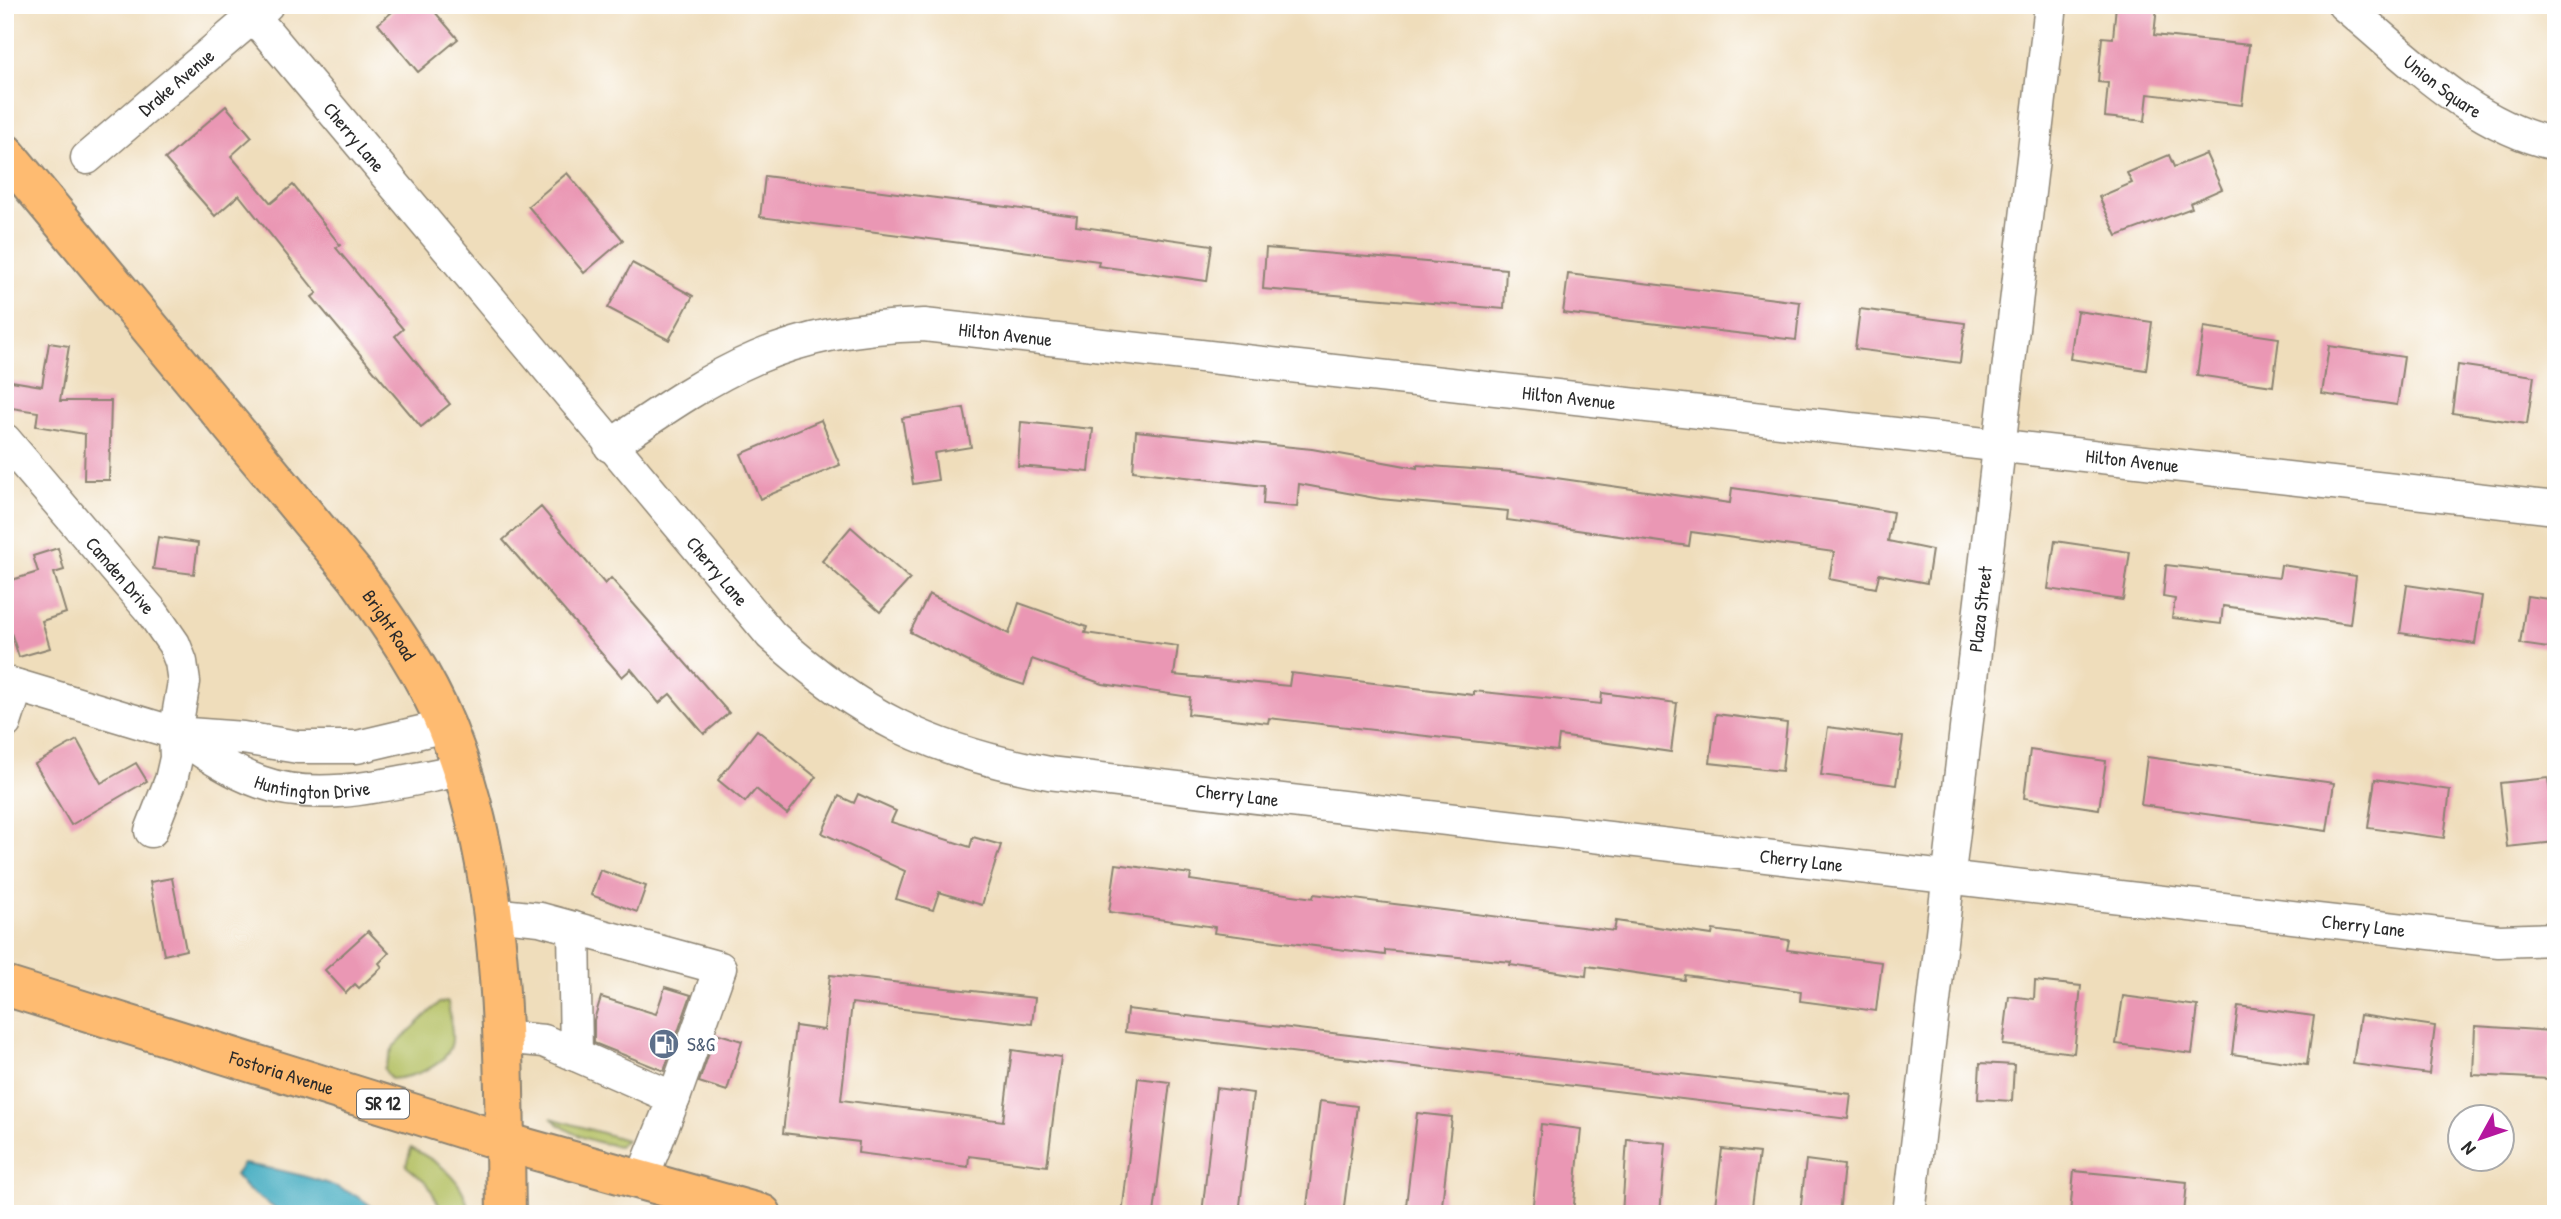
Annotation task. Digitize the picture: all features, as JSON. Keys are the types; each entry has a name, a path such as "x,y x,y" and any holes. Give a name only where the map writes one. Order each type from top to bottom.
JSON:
{"main road":[{"name":"Bright Road","path":"5,153 356,576 392,628 446,726 475,816 491,914 500,1037 506,1214"},
{"name":"Fostoria Avenue","path":"5,986 505,1142 762,1214"}],"street":[{"name":"Plaza Street","path":"1909,1214 2051,5"},
{"name":"Union Square","path":"2344,5 2479,113 2515,133 2556,144"},
{"name":"Drake Avenue","path":"87,158 255,9"},
{"name":"Cherry Lane","path":"255,9 731,591 800,661 863,709 934,743 1049,773 2499,941 2556,939"},
{"name":"Hilton Avenue","path":"610,446 696,387 768,351 845,330 924,325 2556,508"},
{"name":"Camden Drive","path":"5,440 152,612 174,644 184,682 175,733 176,758 171,780 151,831"},
{"name":"Huntington Drive","path":"11,684 175,733 243,738 318,749 357,747 446,726"},
{"path":"5,723 11,684"},
{"name":"Huntington Drive","path":"175,733 226,768 262,783 300,790 359,788 462,770"},
{"path":"491,914 540,919 720,968 641,1181"},
{"path":"574,928 576,1055"},
{"path":"500,1037 544,1041 674,1098"}],"green space":[{"path":"448,1002 452,1041 444,1058 419,1073 391,1079 384,1069 394,1046 439,1003"},
{"path":"551,1118 626,1140 619,1146 591,1140 575,1134"},
{"path":"411,1148 449,1173 462,1190 469,1213 443,1212 427,1183 406,1166"}],"water":[{"path":"243,1164 296,1174 335,1186 368,1203 378,1214 283,1214 247,1189 235,1175"}],"building":[{"path":"400,5 429,5 458,39 418,72 378,24"},
{"path":"2116,5 2157,7 2154,35 2249,45 2242,105 2148,94 2145,121 2105,117 2108,83 2098,82 2102,37 2113,38"},
{"path":"226,106 252,137 231,156 271,203 293,185 340,245 336,248 403,329 395,336 450,404 421,427 312,297 317,293 239,195 215,216 165,159"},
{"path":"2206,154 2222,189 2190,203 2192,208 2117,236 2099,197 2132,183 2127,173 2169,155 2174,167"},
{"path":"567,173 623,240 584,273 528,206"},
{"path":"765,176 1077,216 1076,226 1212,245 1207,281 1098,266 1099,261 760,217"},
{"path":"1266,248 1506,269 1504,309 1263,289"},
{"path":"632,263 693,296 669,340 608,308"},
{"path":"1568,274 1800,302 1796,340 1563,313"},
{"path":"1860,309 1965,323 1960,363 1855,349"},
{"path":"2077,311 2152,322 2146,370 2070,359"},
{"path":"2204,327 2279,338 2273,386 2197,375"},
{"path":"49,343 69,346 60,401 111,401 109,480 84,480 85,434 36,426 38,412 5,407 5,380 42,386"},
{"path":"2329,346 2404,357 2397,405 2322,394"},
{"path":"2458,365 2534,376 2527,424 2452,413"},
{"path":"964,408 971,447 934,453 938,480 913,484 902,418"},
{"path":"821,420 840,465 760,499 741,454"},
{"path":"1021,422 1093,429 1089,472 1018,466"},
{"path":"1136,431 1312,449 1417,468 1417,465 1514,472 1730,503 1732,488 1893,512 1888,541 1932,550 1927,583 1879,574 1876,588 1829,579 1834,552 1691,532 1689,546 1507,520 1508,511 1380,499 1299,484 1297,507 1263,504 1264,486 1133,471"},
{"path":"541,507 605,584 611,578 729,713 704,734 670,694 659,703 631,669 622,677 503,540"},
{"path":"851,527 910,579 880,612 822,561"},
{"path":"158,537 198,543 194,574 153,569"},
{"path":"2055,541 2130,552 2123,600 2048,589"},
{"path":"58,548 64,570 54,573 66,613 42,621 50,648 19,657 5,614 5,582 38,572 33,556"},
{"path":"2166,565 2279,578 2281,565 2356,576 2350,624 2223,606 2221,624 2172,618 2175,599 2163,597"},
{"path":"2407,585 2482,596 2475,644 2400,633"},
{"path":"929,594 1009,634 1019,603 1087,627 1085,633 1178,646 1174,675 1289,686 1291,673 1474,695 1474,691 1601,704 1602,693 1677,703 1671,752 1559,736 1557,751 1269,718 1268,723 1188,714 1190,697 1103,684 1032,659 1024,685 994,675 910,632"},
{"path":"2527,596 2556,600 2556,649 2520,644"},
{"path":"1716,714 1787,723 1782,771 1710,763"},
{"path":"1828,727 1903,737 1896,785 1821,775"},
{"path":"757,730 816,777 787,814 756,789 745,802 718,780"},
{"path":"77,740 101,783 136,763 147,781 71,825 35,764"},
{"path":"2030,750 2106,761 2099,809 2024,798"},
{"path":"2147,757 2334,783 2327,831 2141,805"},
{"path":"2548,778 2551,800 2556,800 2556,842 2507,847 2500,783"},
{"path":"2375,779 2450,790 2444,838 2368,828"},
{"path":"858,794 896,811 891,822 970,847 973,837 1001,845 982,905 939,892 933,910 896,899 905,871 822,833 839,796 854,803"},
{"path":"1116,864 1191,874 1190,880 1313,898 1314,894 1614,931 1616,921 1712,935 1713,930 1789,940 1787,950 1882,962 1876,1011 1800,1001 1801,991 1685,975 1684,980 1587,966 1586,976 1510,965 1511,962 1385,950 1385,955 1214,933 1215,927 1109,912"},
{"path":"600,870 646,886 637,912 591,895"},
{"path":"172,878 186,950 164,955 150,882"},
{"path":"368,931 389,953 379,963 382,967 359,988 355,984 346,993 325,970"},
{"path":"830,975 1035,998 1032,1024 852,1003 841,1100 1003,1121 1012,1050 1061,1057 1047,1166 969,1156 968,1167 858,1153 859,1142 783,1133 795,1026 824,1030"},
{"path":"2035,981 2081,986 2074,1053 2003,1045 2009,996 2034,999"},
{"path":"665,987 691,995 664,1071 594,1043 594,1020 601,997 656,1014"},
{"path":"2123,996 2198,1006 2192,1054 2116,1044"},
{"path":"2238,1006 2314,1016 2307,1065 2232,1054"},
{"path":"1127,1009 1851,1094 1848,1119 1125,1032"},
{"path":"2360,1015 2435,1026 2429,1074 2353,1064"},
{"path":"2475,1026 2552,1031 2549,1079 2473,1075"},
{"path":"716,1033 742,1041 727,1091 699,1082"},
{"path":"1980,1063 2014,1065 2012,1101 1978,1099"},
{"path":"1138,1078 1170,1082 1154,1214 1122,1214"},
{"path":"1216,1088 1253,1093 1239,1214 1202,1214"},
{"path":"1320,1101 1357,1106 1343,1214 1306,1214"},
{"path":"1417,1113 1452,1117 1441,1214 1405,1214"},
{"path":"1541,1124 1581,1129 1573,1214 1532,1214"},
{"path":"1627,1139 1666,1143 1660,1214 1622,1214"},
{"path":"1722,1149 1759,1153 1751,1214 1714,1214"},
{"path":"1806,1160 1844,1165 1839,1214 1800,1214"},
{"path":"2074,1171 2187,1182 2184,1214 2070,1214"}],"place":[{"name":"S&G","path":"664,1044"}]}
